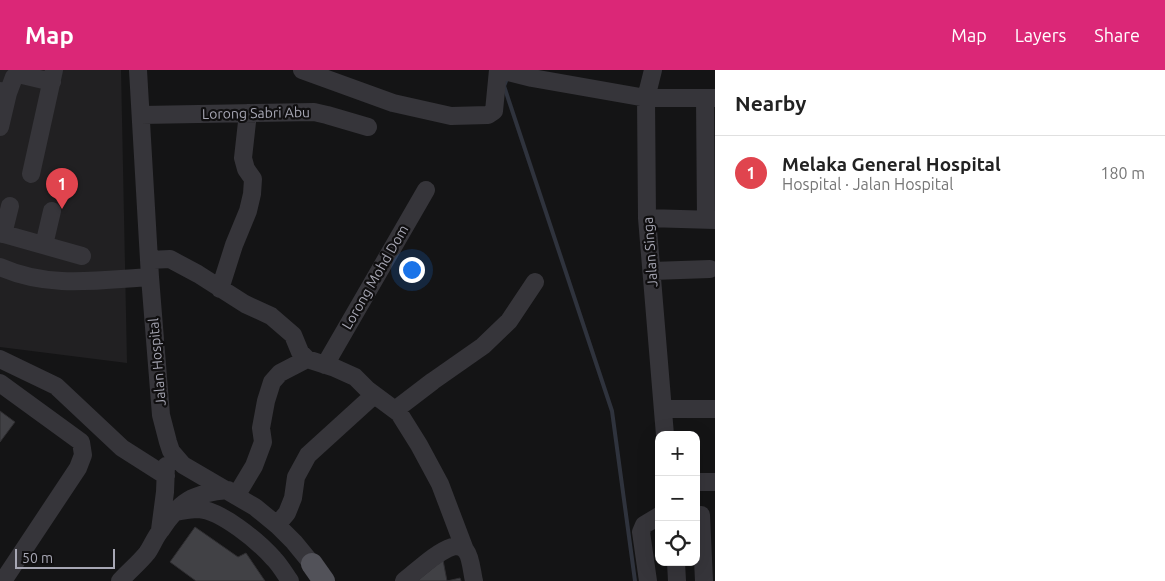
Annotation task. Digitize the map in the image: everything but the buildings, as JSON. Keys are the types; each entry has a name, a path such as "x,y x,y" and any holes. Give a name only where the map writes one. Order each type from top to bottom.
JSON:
{"street":[{"name":"Jalan Hospital","path":"138,70 149,269 161,415 171,451 176,458 192,470 232,493 277,525 294,542 319,575"},
{"path":"302,70 394,103 451,116 488,115 494,111 500,70 532,78 646,98 710,98 711,220 647,218"},
{"name":"Jalan Singa","path":"653,70 646,98 647,218 665,431"},
{"path":"0,127 4,92 14,77 18,74 53,76 31,174"},
{"name":"Lorong Sabri Abu","path":"141,115 314,112 328,114 368,127"},
{"path":"220,289 234,245 248,211 252,194 253,179 246,169 243,158 248,113"},
{"name":"Lorong Mohd Dom","path":"325,365 426,190"},
{"path":"10,206 2,233 82,256"},
{"path":"44,246 52,211"},
{"path":"0,268 39,280 62,282 149,269 170,259 198,274 245,304 271,316 293,335 300,352 307,359 336,368 355,377 374,395 399,413 440,484 468,555 474,581"},
{"path":"652,271 710,269"},
{"path":"395,410 483,346 509,321 534,282"},
{"path":"0,359 56,386 122,448 166,476"},
{"path":"120,581 147,553 160,530 184,503 194,497 210,492 232,493 254,466 263,442 261,428 272,382 280,373 307,359"},
{"path":"0,383 81,442 83,455 78,468 4,581"},
{"path":"277,525 287,512 294,498 296,477 308,455 374,395"},
{"path":"663,409 715,409"},
{"path":"160,530 166,476 161,415"},
{"path":"700,482 715,482"},
{"path":"174,512 199,509 212,512 225,519 257,541 276,560 290,581"},
{"path":"701,515 704,581"},
{"path":"648,581 641,532 644,525 655,518"},
{"path":"404,581 434,556 452,546 459,546 465,550"},
{"path":"676,566 677,581"}],"shaded area":[{"path":"0,70 121,70 127,363 0,347"}],"waterway":[{"path":"508,76 504,86 612,411 635,581"}],"place":[{"name":"Melaka General Hospital","path":"62,209"}]}
